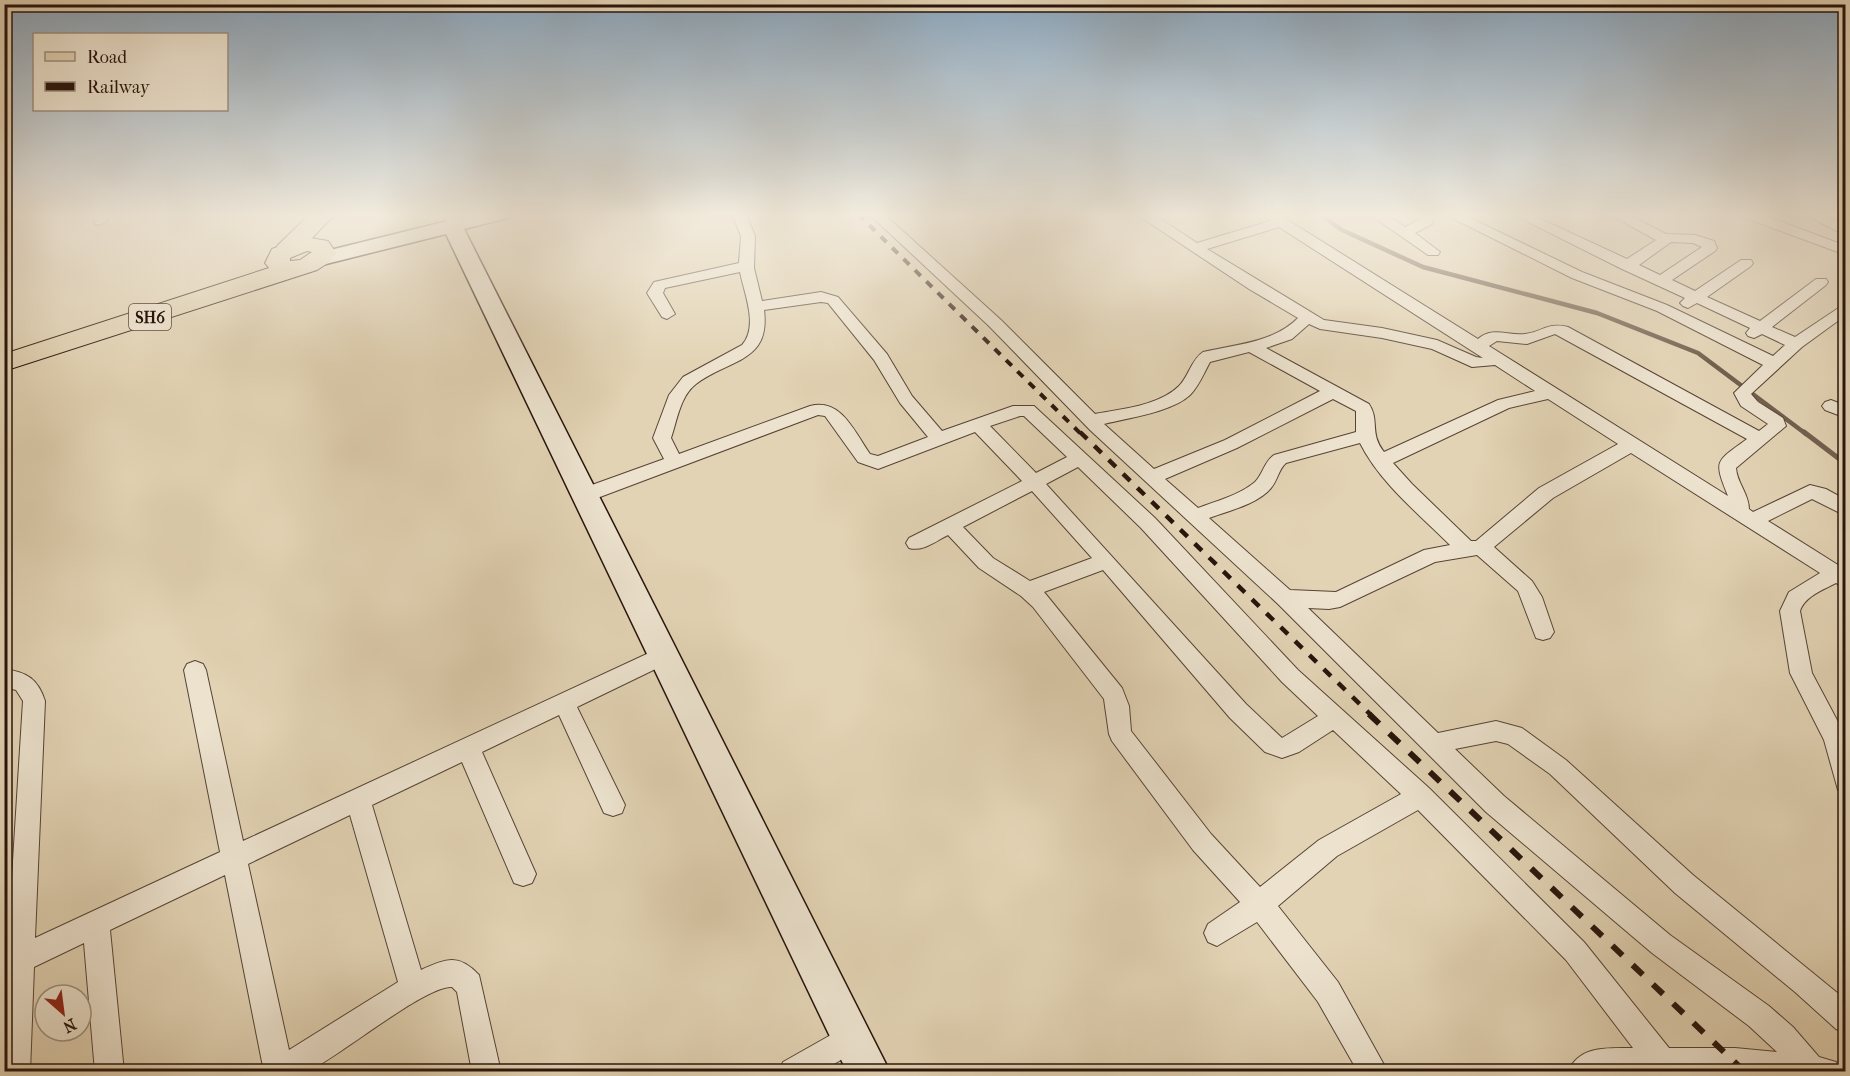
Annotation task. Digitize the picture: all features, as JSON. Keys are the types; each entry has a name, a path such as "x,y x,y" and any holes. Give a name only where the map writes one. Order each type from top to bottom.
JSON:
{"main road":[{"name":"SH6","path":"4,353 152,307 274,264"},
{"name":"SH6","path":"4,363 173,310 276,264"}],"street":[{"path":"479,264 585,495 869,1071"},
{"path":"931,264 995,323 1091,421 1285,598 1495,804 1653,936 1759,1016 1818,1071"},
{"path":"1221,264 1307,318 1327,326 1382,333 1437,345 1472,362 1497,360"},
{"path":"1347,264 1841,577"},
{"path":"1555,264 1674,314 1773,363"},
{"path":"1623,264 1796,344"},
{"path":"1661,281 1686,264"},
{"path":"1674,314 1744,264"},
{"path":"666,314 655,293 659,285 701,274 747,266 756,307 755,343 689,381 677,395 662,438 674,462"},
{"path":"1736,345 1821,282"},
{"path":"756,307 821,297 833,300 881,358 906,399 939,440"},
{"path":"1746,515 1725,467 1775,429 1777,422 1748,403 1747,388 1773,363 1845,307"},
{"path":"1091,421 1144,408 1178,395 1184,390 1204,359 1209,356 1286,337 1307,318"},
{"path":"1478,348 1487,339 1495,336 1527,339 1549,330 1562,330 1760,439"},
{"path":"1251,347 1363,408 1366,414 1365,436 1381,461 1405,489 1474,548 1525,586 1533,597 1543,632"},
{"path":"1152,477 1224,447 1334,392"},
{"path":"1381,461 1504,404 1550,393"},
{"path":"585,495 816,410 825,409 836,418 864,458 871,462 886,460 1019,410 1028,410 1148,523 1290,676 1420,796 1575,951 1668,1067"},
{"path":"978,424 1106,561 1238,711 1273,745 1282,748 1291,745 1334,717"},
{"path":"1195,516 1256,491 1264,484 1272,465 1280,459 1365,436"},
{"path":"1285,598 1329,602 1340,599 1431,555 1474,548 1546,493 1631,444"},
{"path":"916,543 1081,458"},
{"path":"1746,515 1810,492 1819,494 1845,509"},
{"path":"950,525 986,563 1028,590 1040,601 1114,695 1118,706 1120,734 1202,843 1281,929 1328,992 1374,1071"},
{"path":"1028,590 1106,561"},
{"path":"1841,577 1797,595 1791,602 1790,611 1801,673 1835,739 1845,782"},
{"path":"21,958 664,655"},
{"path":"195,670 233,858 280,1071 412,988 446,973 459,974 469,985 487,1071"},
{"path":"4,678 20,679 31,689 34,701 15,1071"},
{"path":"564,702 613,805"},
{"path":"1433,744 1496,731 1514,735 1558,767 1692,892 1806,982 1845,1019"},
{"path":"468,748 523,874"},
{"path":"1217,933 1260,904 1328,848 1420,796"},
{"path":"358,800 412,988"},
{"path":"96,923 110,1071"},
{"path":"793,1071 852,1037"},
{"path":"1582,1071 1590,1065 1605,1062 1668,1067 1735,1062 1818,1071"}],"waterway":[{"path":"1417,264 1597,313 1698,353 1806,434"},
{"path":"1804,432 1846,464"}],"railway":[{"path":"909,264 1081,434"},
{"path":"1080,432 1371,715"},
{"path":"1369,714 1745,1072"}]}
